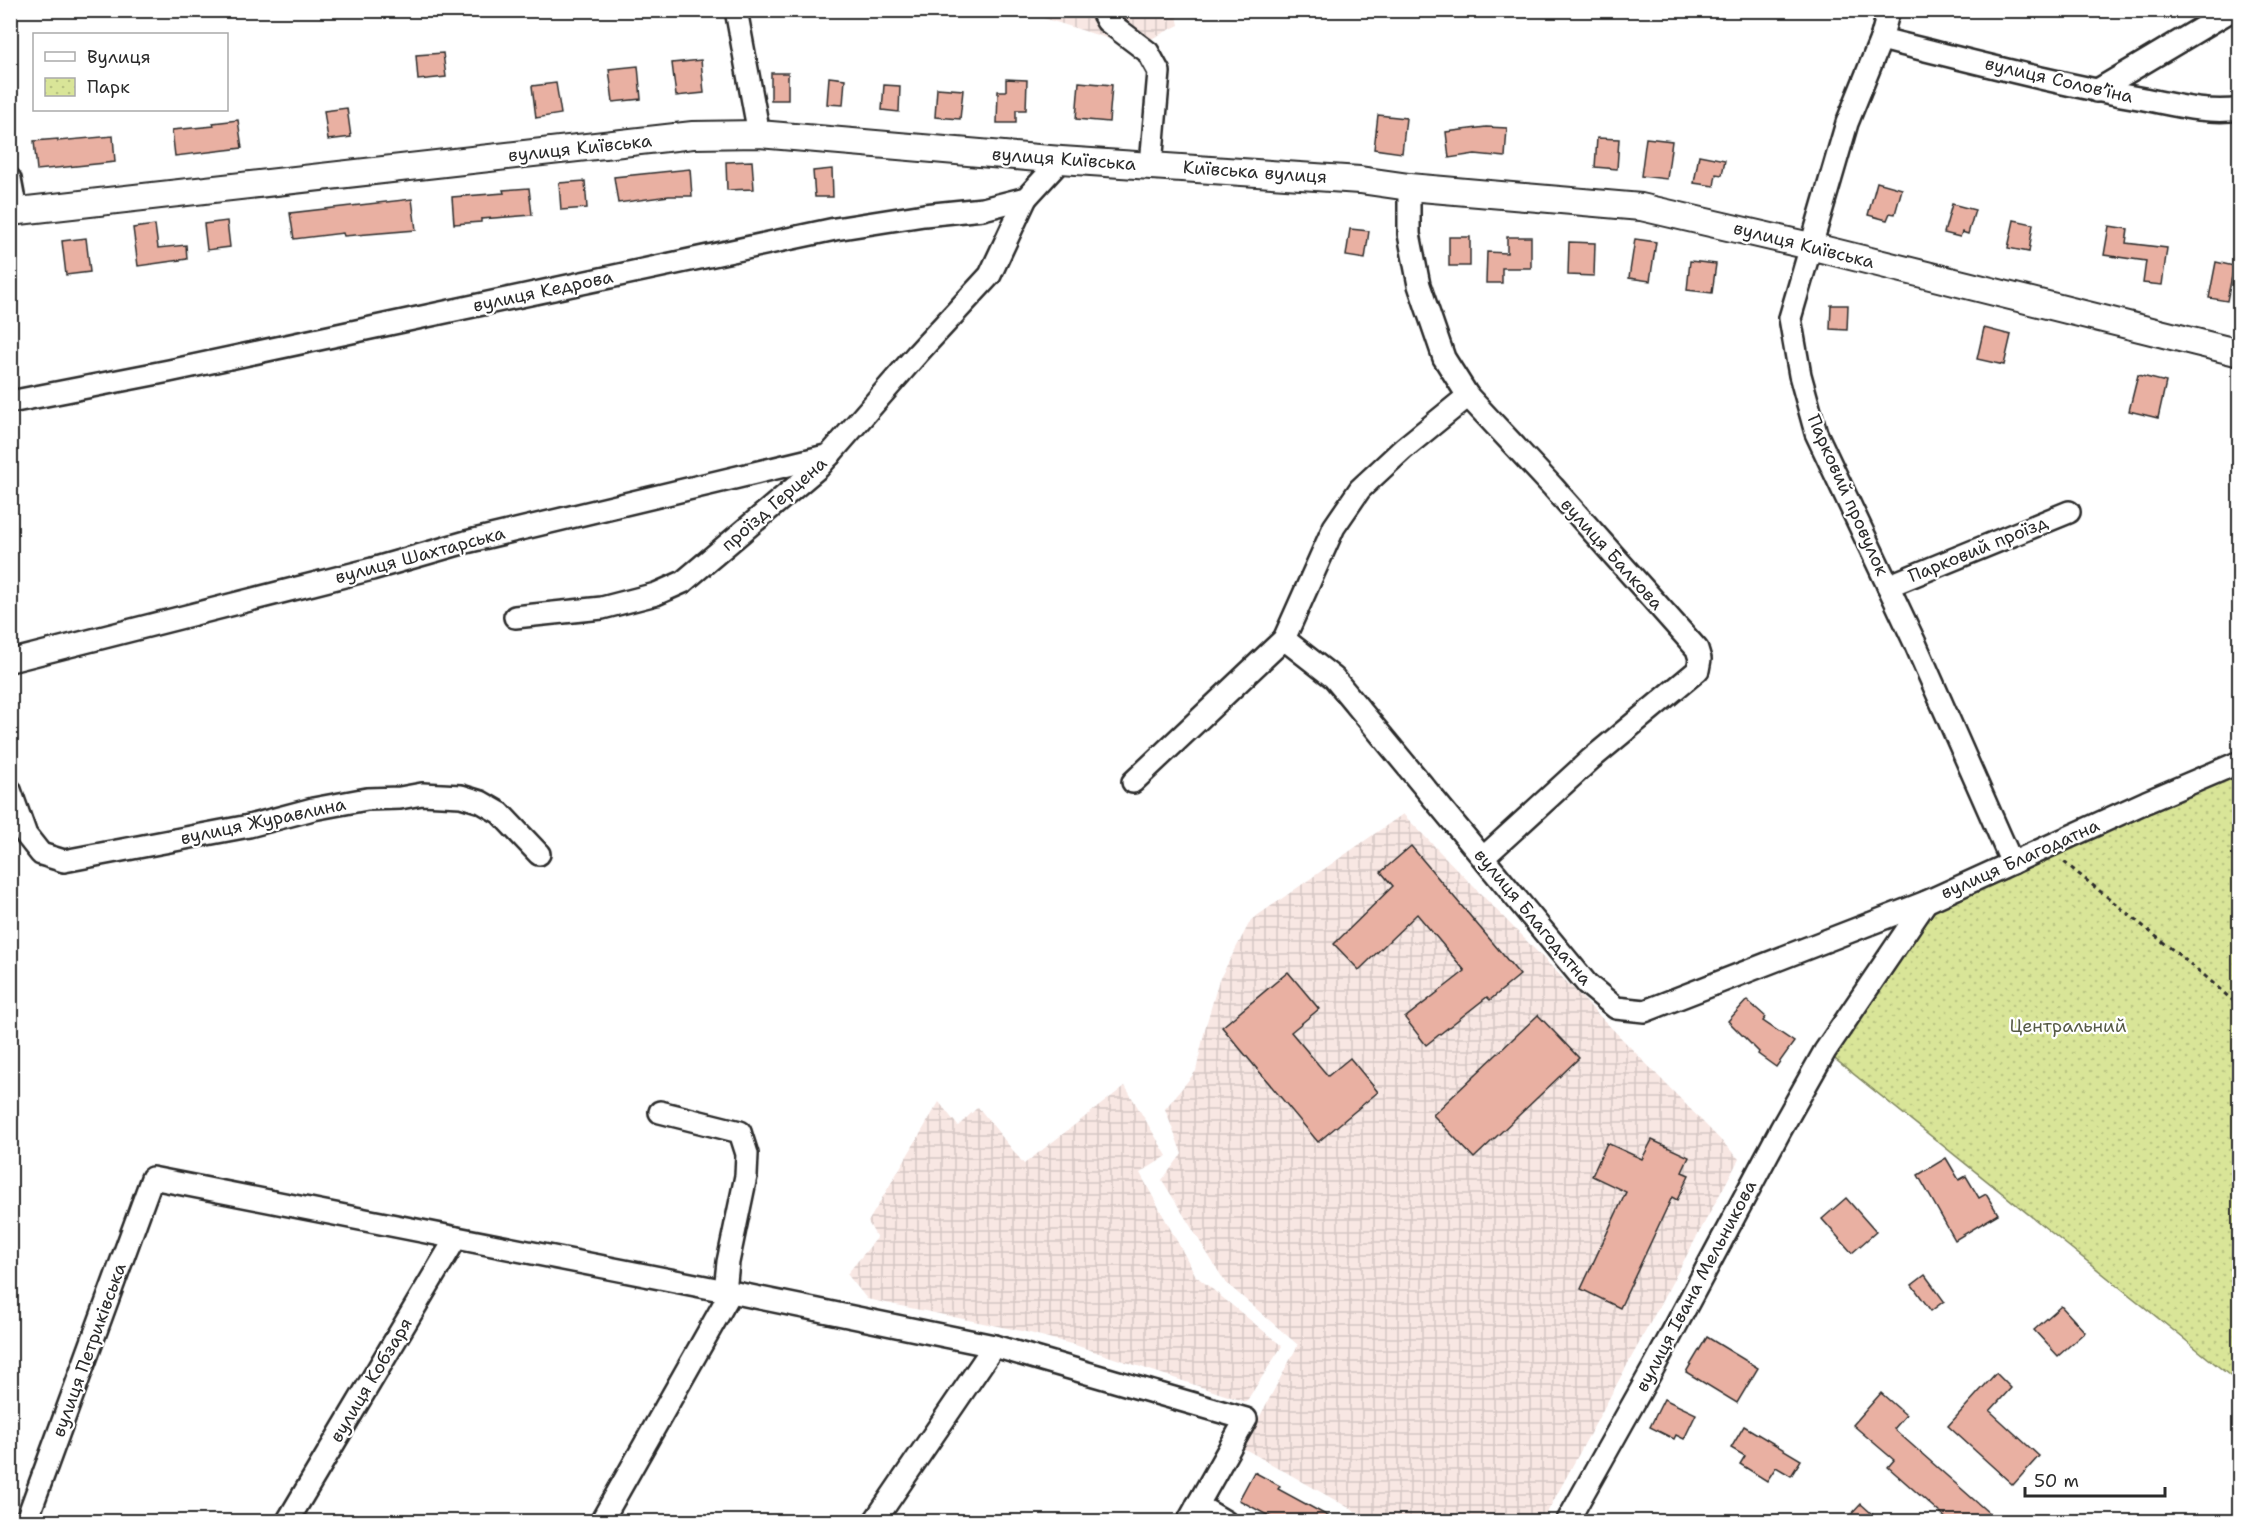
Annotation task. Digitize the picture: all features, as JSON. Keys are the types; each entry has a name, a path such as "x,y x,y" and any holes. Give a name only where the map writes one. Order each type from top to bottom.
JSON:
{"main road":[{"name":"вулиця Київська","path":"13,212 693,135 759,134 1061,160 1151,165"},
{"name":"Київська вулиця","path":"1151,165 1360,180"},
{"name":"вулиця Київська","path":"1360,180 1409,187 1641,207 1810,246 2240,353"}],"street":[{"path":"736,10 759,134"},
{"path":"1101,10 1107,21 1148,52 1159,72 1151,165"},
{"name":"Парковий провулок","path":"1889,10 1881,39 1847,123 1790,318 1800,375 1816,433 1888,586 2012,863"},
{"path":"2096,91 2232,10"},
{"name":"вулиця Соловʼїна","path":"1881,39 2096,91 2187,107 2240,110"},
{"path":"1026,198 1061,160"},
{"path":"10,179 13,212"},
{"name":"вулиця Балкова","path":"1409,187 1409,234 1419,285 1444,358 1468,396 1553,487 1697,649 1700,659 1698,670 1591,759 1483,858"},
{"name":"вулиця Кедрова","path":"10,402 170,371 824,231 924,215 984,209 1026,198"},
{"name":"проїзд Герцена","path":"515,617 602,608 656,594 683,582 819,467 830,455 918,353 990,275 1026,198"},
{"path":"1133,782 1284,639 1334,527 1360,489 1403,448 1468,396"},
{"name":"вулиця Шахтарська","path":"10,661 372,569 466,542 830,455"},
{"name":"Парковий проїзд","path":"1888,586 2069,512"},
{"name":"вулиця Благодатна","path":"1284,639 1334,678 1587,984 1616,1008 1645,1011 1926,902 2240,762"},
{"name":"вулиця Журавлина","path":"10,790 26,836 41,854 64,861 249,826 313,809 367,799 400,798 422,794 461,796 481,802 500,813 539,854"},
{"name":"вулиця Івана Мельникова","path":"1567,1521 1656,1363 1780,1129 1825,1051 1926,902"},
{"path":"601,1521 728,1291 728,1262 746,1176 747,1154 740,1132 660,1112"},
{"name":"вулиця Петриківська","path":"26,1521 152,1178 456,1238"},
{"path":"456,1238 994,1346 1246,1419 1192,1513 1226,1521"},
{"name":"вулиця Кобзаря","path":"287,1521 456,1238"},
{"path":"874,1521 994,1346"}],"path":[{"path":"2046,847 2205,976 2240,1008"}],"shaded area":[{"path":"1021,11 1176,11 1179,25 1135,47"},
{"path":"1403,814 1739,1159 1542,1522 1372,1521 1243,1448 1298,1345 1225,1282 1162,1180 1182,1154 1165,1109 1196,1071 1219,980 1251,920"},
{"path":"1125,1086 1167,1156 1140,1173 1196,1276 1282,1346 1246,1402 1075,1345 1026,1332 867,1299 847,1274 877,1238 868,1222 939,1102 958,1126 978,1107 1024,1164"}],"green space":[{"name":"Центральний","path":"2239,762 2239,1383 1825,1051 1926,902"}],"building":[{"path":"443,53 446,77 418,80 416,55"},
{"path":"701,60 704,93 676,96 672,63"},
{"path":"638,66 641,99 613,102 609,69"},
{"path":"771,73 788,73 788,100 771,100"},
{"path":"829,77 845,79 843,105 827,104"},
{"path":"1006,79 1027,80 1026,110 1016,110 1016,123 997,123 998,91 1006,91"},
{"path":"1079,82 1112,85 1109,122 1076,119"},
{"path":"556,83 561,114 536,118 532,86"},
{"path":"884,85 900,86 899,112 882,110"},
{"path":"937,88 963,90 960,119 935,117"},
{"path":"347,108 351,137 328,140 324,111"},
{"path":"1378,115 1406,118 1402,153 1374,149"},
{"path":"238,120 242,148 175,156 172,130 214,126 213,123"},
{"path":"1486,127 1507,128 1505,157 1475,154 1449,158 1446,132"},
{"path":"113,136 115,162 37,170 34,141"},
{"path":"1597,138 1619,139 1617,169 1595,167"},
{"path":"1646,138 1672,141 1667,179 1641,176"},
{"path":"1699,155 1725,160 1722,175 1716,174 1714,186 1694,183"},
{"path":"752,161 754,189 727,190 726,162"},
{"path":"690,169 692,196 669,196 618,203 614,177"},
{"path":"832,169 833,197 815,197 813,171"},
{"path":"585,181 587,208 561,210 559,183"},
{"path":"1877,182 1902,189 1895,214 1890,213 1887,220 1868,215"},
{"path":"529,188 532,215 481,219 481,222 454,224 452,197 504,193 503,190"},
{"path":"412,199 416,230 344,236 343,233 294,239 290,213"},
{"path":"1952,204 1975,210 1968,234 1962,232 1960,237 1944,233"},
{"path":"2014,220 2033,224 2029,252 2008,248"},
{"path":"227,221 230,247 207,250 204,224"},
{"path":"155,225 158,248 186,245 187,259 138,266 133,228"},
{"path":"2109,226 2128,229 2126,243 2167,248 2162,285 2143,283 2146,261 2104,255"},
{"path":"1350,229 1369,231 1365,259 1346,256"},
{"path":"1449,237 1470,237 1470,266 1449,266"},
{"path":"1507,237 1531,237 1531,268 1502,268 1502,283 1486,283 1487,252 1507,253"},
{"path":"86,238 90,272 66,275 62,241"},
{"path":"1635,239 1656,242 1650,281 1629,278"},
{"path":"1569,242 1595,243 1594,276 1568,275"},
{"path":"1690,261 1716,264 1712,293 1687,290"},
{"path":"2216,262 2234,266 2227,301 2209,298"},
{"path":"1831,305 1848,305 1847,330 1830,329"},
{"path":"1984,328 2011,335 2004,365 1977,359"},
{"path":"2138,375 2166,382 2158,418 2129,411"},
{"path":"1411,846 1520,975 1490,1000 1487,997 1426,1045 1405,1018 1465,971 1417,914 1359,970 1334,944 1393,886 1381,872"},
{"path":"1288,972 1319,1009 1291,1032 1328,1076 1350,1058 1378,1092 1318,1142 1222,1027"},
{"path":"1747,1000 1766,1017 1763,1021 1794,1042 1776,1067 1758,1054 1759,1052 1728,1021"},
{"path":"1538,1015 1579,1058 1474,1158 1433,1115"},
{"path":"1652,1140 1689,1157 1682,1172 1689,1175 1677,1200 1672,1197 1620,1308 1581,1289 1626,1192 1592,1176 1607,1143 1642,1159"},
{"path":"1946,1158 1959,1180 1966,1176 1979,1198 1986,1194 1998,1214 1955,1240 1918,1175"},
{"path":"1846,1198 1876,1232 1852,1253 1822,1219"},
{"path":"1925,1275 1944,1301 1931,1311 1912,1285"},
{"path":"2061,1306 2085,1332 2058,1356 2034,1330"},
{"path":"1707,1337 1758,1368 1737,1403 1686,1372"},
{"path":"1996,1373 2011,1388 1990,1411 2039,1456 2013,1485 1948,1426"},
{"path":"1881,1393 1906,1415 1894,1429 1990,1514 1983,1521 1949,1521 1888,1467 1894,1460 1853,1425"},
{"path":"1664,1399 1696,1414 1684,1439 1676,1435 1674,1439 1650,1427"},
{"path":"1744,1426 1801,1460 1791,1476 1776,1467 1767,1481 1740,1464 1745,1456 1731,1448"},
{"path":"1254,1472 1280,1486 1278,1489 1337,1521 1278,1521 1239,1500"},
{"path":"1861,1504 1880,1521 1845,1521"}]}
